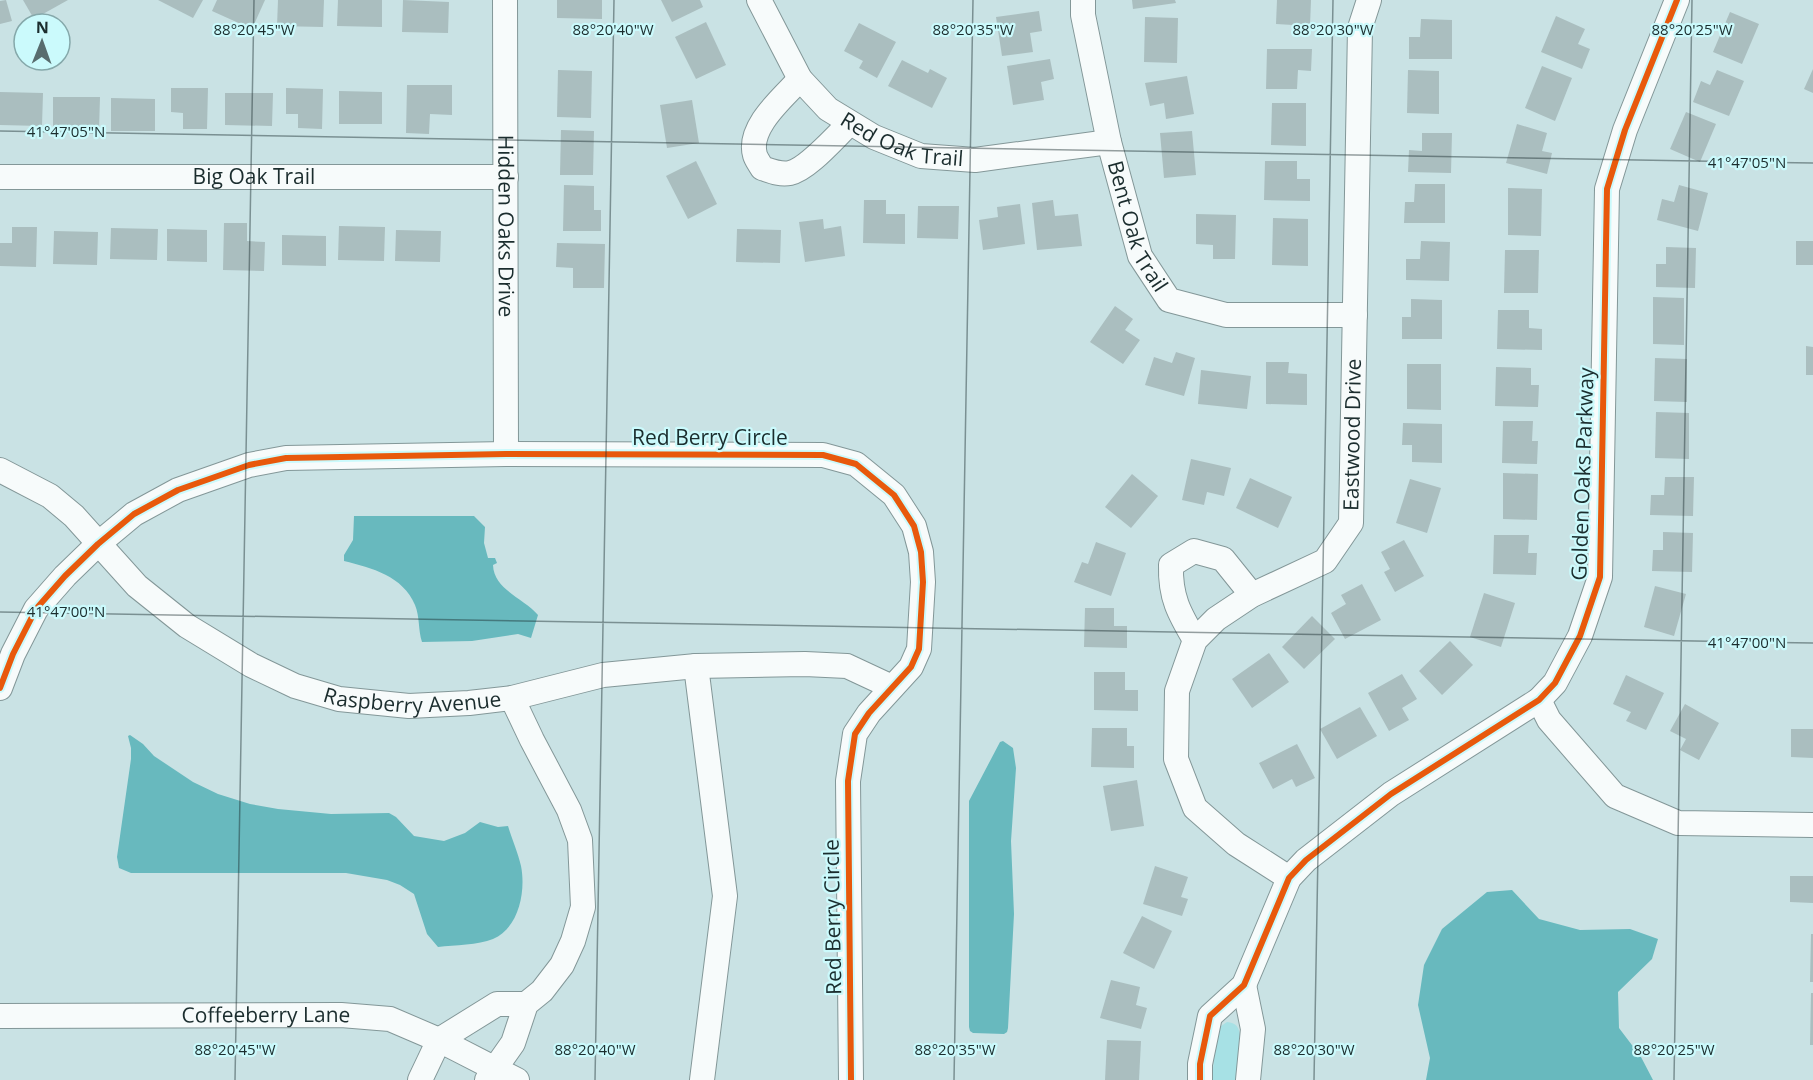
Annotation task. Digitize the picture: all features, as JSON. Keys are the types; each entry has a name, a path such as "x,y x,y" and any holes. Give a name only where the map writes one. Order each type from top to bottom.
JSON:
{"street":[{"name":"Hidden Oaks Drive","path":"505,0 506,454"},
{"name":"Red Oak Trail","path":"759,0 800,79 828,109 849,124 874,137 921,156 964,160 1109,142"},
{"name":"Bent Oak Trail","path":"1083,0 1083,15 1109,142 1140,256 1169,300 1226,315 1355,315"},
{"name":"Eastwood Drive","path":"1289,878 1236,844 1195,808 1176,759 1178,691 1195,640 1216,619 1252,595 1325,561 1351,523 1360,28 1369,0"},
{"name":"Golden Oaks Parkway","path":"1200,1080 1200,1065 1210,1016 1244,985 1289,878 1306,860 1390,795 1539,700 1555,683 1580,636 1600,577 1607,189 1625,130 1677,0"},
{"path":"800,79 765,116 756,136 754,153 762,168 787,174 799,170 849,124"},
{"name":"Big Oak Trail","path":"0,177 506,177"},
{"name":"Red Berry Circle","path":"0,688 13,654 36,609 98,544 134,514 178,490 249,465 286,458 506,454 823,455 856,464 894,495 914,526 921,552 923,582 919,649 911,667 869,713 855,734 848,780 851,1080"},
{"name":"Raspberry Avenue","path":"0,470 50,496 74,516 137,586 187,626 251,665 295,686 339,699 409,706 512,698 603,675 696,666 805,664 847,666 892,687"},
{"path":"1195,640 1176,608 1171,583 1171,565 1194,551 1223,559 1252,595"},
{"path":"696,666 725,896 702,1080"},
{"path":"491,1075 513,1043 526,1004 542,991 562,965 573,941 583,907 580,840 569,810 512,698"},
{"path":"1539,700 1549,720 1615,796 1678,823 1813,825"},
{"path":"1244,985 1253,1029 1248,1080"},
{"path":"420,1080 439,1040 497,1004 526,1004"},
{"name":"Coffeeberry Lane","path":"0,1016 341,1015 390,1018 439,1040 491,1075 518,1080"}],"shaded area":[{"path":"354,516 474,516 485,527 484,543 488,558 495,558 497,563 493,565 498,581 538,615 531,638 518,634 472,641 422,642 415,605 403,587 376,570 344,561 344,555 353,540"},
{"path":"130,735 154,756 193,782 218,794 250,804 331,814 389,813 414,836 444,841 465,833 480,822 498,827 508,826 520,861 522,876 521,897 515,918 502,934 493,939 473,944 438,947 427,934 414,894 387,880 346,873 131,873 119,868 117,857 131,759 128,736"},
{"path":"1003,741 1013,748 1016,768 1011,841 1014,914 1008,1028 1004,1034 973,1033 969,1027 969,801 1000,742"},
{"path":"1512,890 1539,919 1580,930 1630,929 1658,939 1652,959 1618,992 1619,1028 1641,1057 1653,1080 1426,1080 1430,1058 1418,1005 1424,965 1442,929 1487,892"},
{"path":"1227,1022 1236,1025 1240,1034 1236,1080 1212,1080 1217,1029"}],"building":[{"path":"6,0 12,21 0,24 0,1"},
{"path":"23,0 68,0 47,12 30,12"},
{"path":"158,0 203,0 193,18"},
{"path":"217,0 265,0 252,29 212,11"},
{"path":"278,0 324,0 323,27 277,26"},
{"path":"338,0 382,0 382,27 337,26"},
{"path":"403,0 449,2 448,33 402,32"},
{"path":"557,0 602,0 602,19 557,18"},
{"path":"661,0 700,0 703,7 672,22"},
{"path":"1132,0 1175,0 1176,3 1133,9"},
{"path":"1277,0 1311,0 1310,26 1276,24"},
{"path":"1039,11 1042,31 1030,33 1033,52 1002,56 996,17"},
{"path":"1730,12 1759,24 1742,64 1713,52"},
{"path":"1556,16 1585,29 1578,44 1590,49 1582,69 1541,52"},
{"path":"1145,17 1178,18 1177,63 1144,62"},
{"path":"1421,19 1452,20 1452,59 1409,59 1409,37 1420,37"},
{"path":"706,22 726,65 696,79 675,37"},
{"path":"859,23 896,42 877,78 859,68 863,61 844,51"},
{"path":"1267,49 1312,49 1311,71 1298,70 1297,89 1266,89"},
{"path":"1050,59 1054,79 1041,82 1044,100 1013,105 1007,66"},
{"path":"902,60 928,73 930,69 947,78 932,108 888,86"},
{"path":"1542,66 1572,78 1555,121 1525,108"},
{"path":"1813,69 1813,93 1804,89"},
{"path":"558,70 592,71 591,118 557,117"},
{"path":"1408,70 1439,71 1439,114 1407,113"},
{"path":"1717,70 1744,81 1729,116 1693,102 1701,81 1710,85"},
{"path":"1187,76 1194,114 1166,119 1164,103 1150,106 1145,83"},
{"path":"407,85 452,85 452,115 430,114 429,134 406,133"},
{"path":"171,88 208,88 207,129 183,129 183,113 171,112"},
{"path":"286,88 323,89 322,129 298,128 298,114 286,114"},
{"path":"339,91 382,92 382,124 339,124"},
{"path":"0,92 43,93 42,126 0,125"},
{"path":"225,93 273,93 272,126 225,125"},
{"path":"53,97 100,97 99,131 53,130"},
{"path":"111,98 155,99 155,131 111,131"},
{"path":"692,100 699,143 667,148 660,105"},
{"path":"1272,103 1306,103 1306,146 1271,145"},
{"path":"1686,112 1716,124 1700,162 1670,149"},
{"path":"1517,124 1547,133 1542,151 1552,153 1547,174 1506,163"},
{"path":"561,130 594,131 593,175 560,175"},
{"path":"1192,131 1196,175 1164,178 1160,133"},
{"path":"1422,133 1452,133 1451,173 1408,172 1409,150 1422,151"},
{"path":"696,161 717,204 688,219 666,176"},
{"path":"1265,161 1297,161 1297,179 1310,179 1310,201 1264,200"},
{"path":"1415,184 1445,184 1445,223 1404,223 1405,202 1414,202"},
{"path":"564,185 594,186 594,210 601,210 601,231 563,231"},
{"path":"1679,185 1708,193 1698,231 1657,220 1662,199 1674,202"},
{"path":"1508,188 1542,189 1541,236 1508,235"},
{"path":"864,200 886,200 886,214 905,214 905,244 863,243"},
{"path":"1053,200 1055,216 1078,214 1082,246 1037,250 1032,203"},
{"path":"1020,204 1025,244 983,250 979,220 998,217 997,207"},
{"path":"918,206 959,206 958,239 917,238"},
{"path":"1196,214 1236,215 1235,259 1213,259 1213,245 1196,244"},
{"path":"1273,218 1308,219 1308,266 1272,265"},
{"path":"823,219 824,229 841,226 845,256 805,262 799,222"},
{"path":"224,223 247,223 247,241 265,242 264,271 223,270"},
{"path":"339,226 385,227 384,261 338,260"},
{"path":"12,227 37,227 36,267 0,266 0,243 12,243"},
{"path":"111,228 158,229 157,260 110,259"},
{"path":"167,229 207,230 207,262 167,261"},
{"path":"737,229 781,230 780,263 736,262"},
{"path":"396,230 441,231 440,262 395,261"},
{"path":"54,231 98,232 97,265 53,264"},
{"path":"282,235 326,236 326,266 282,265"},
{"path":"1421,241 1450,242 1449,281 1406,280 1406,259 1420,259"},
{"path":"1796,241 1813,241 1813,265 1796,265"},
{"path":"557,243 605,244 604,288 573,288 573,268 556,267"},
{"path":"1666,247 1696,248 1695,288 1656,287 1656,264 1666,264"},
{"path":"1505,250 1539,250 1538,293 1504,293"},
{"path":"1653,297 1684,298 1684,345 1653,344"},
{"path":"1411,299 1442,300 1442,339 1402,339 1402,317 1411,317"},
{"path":"1115,306 1133,319 1125,330 1140,340 1123,364 1090,342"},
{"path":"1498,310 1529,310 1529,328 1542,329 1542,350 1497,349"},
{"path":"1806,346 1813,347 1813,375 1806,375"},
{"path":"1176,352 1195,358 1184,396 1145,385 1154,357 1172,363"},
{"path":"1655,358 1687,359 1687,402 1654,401"},
{"path":"1266,362 1289,362 1288,373 1307,374 1307,405 1266,404"},
{"path":"1407,364 1441,364 1441,410 1407,409"},
{"path":"1496,367 1531,368 1531,385 1539,385 1538,407 1495,406"},
{"path":"1201,370 1251,376 1247,409 1198,404"},
{"path":"1656,412 1689,413 1689,459 1655,458"},
{"path":"1503,421 1533,421 1532,441 1538,441 1537,464 1502,463"},
{"path":"1403,423 1442,424 1442,463 1412,462 1412,445 1402,445"},
{"path":"1191,459 1231,468 1224,496 1207,492 1204,505 1182,500"},
{"path":"1503,473 1538,474 1537,520 1503,519"},
{"path":"1132,474 1158,496 1131,528 1105,507"},
{"path":"1665,477 1694,477 1693,516 1650,515 1651,495 1664,495"},
{"path":"1250,478 1292,497 1278,528 1236,508"},
{"path":"1410,479 1441,488 1427,533 1396,523"},
{"path":"1663,532 1693,533 1692,572 1652,571 1653,550 1663,550"},
{"path":"1494,535 1529,535 1528,553 1537,553 1536,575 1493,574"},
{"path":"1404,540 1424,576 1395,592 1384,572 1390,569 1381,552"},
{"path":"1096,542 1126,553 1111,596 1074,582 1082,562 1088,564"},
{"path":"1362,584 1381,620 1345,639 1331,613 1346,604 1341,595"},
{"path":"1655,586 1686,594 1674,636 1644,627"},
{"path":"1484,593 1515,603 1501,647 1470,637"},
{"path":"1085,608 1114,608 1114,626 1127,626 1127,648 1084,647"},
{"path":"1312,616 1335,639 1304,669 1282,647"},
{"path":"1450,641 1473,665 1442,695 1419,671"},
{"path":"1269,653 1289,682 1252,708 1232,679"},
{"path":"1094,672 1125,672 1125,690 1138,690 1138,711 1094,710"},
{"path":"1402,674 1417,699 1402,708 1409,720 1389,731 1368,693"},
{"path":"1626,675 1664,693 1646,730 1626,721 1631,712 1613,704"},
{"path":"1685,704 1719,723 1699,760 1680,750 1686,739 1670,731"},
{"path":"1360,707 1377,736 1337,759 1320,729"},
{"path":"1092,728 1127,728 1127,746 1134,746 1134,768 1091,767"},
{"path":"1791,729 1813,729 1813,758 1791,757"},
{"path":"1297,744 1315,778 1296,787 1292,779 1273,789 1259,763"},
{"path":"1137,780 1144,826 1111,831 1103,786"},
{"path":"1155,866 1188,877 1181,897 1188,899 1182,916 1143,904"},
{"path":"1790,876 1813,876 1813,903 1790,902"},
{"path":"1142,916 1172,931 1154,969 1123,953"},
{"path":"1811,934 1813,934 1813,982 1810,982"},
{"path":"1111,980 1140,987 1136,1005 1147,1008 1141,1029 1100,1018"},
{"path":"1811,993 1813,993 1813,1045 1810,1045"},
{"path":"1107,1040 1141,1041 1139,1080 1105,1080"}],"cycle path":[{"path":"1200,1080 1200,1064 1210,1016 1244,985 1289,878 1306,860 1391,794 1539,700 1555,683 1580,636 1600,577 1607,189 1625,130 1677,0"},
{"path":"0,688 13,654 36,609 98,544 134,514 178,490 249,465 286,458 506,454 823,455 856,464 894,495 914,526 921,552 923,582 919,649 911,667 869,713 855,734 848,781 851,1080"}]}
